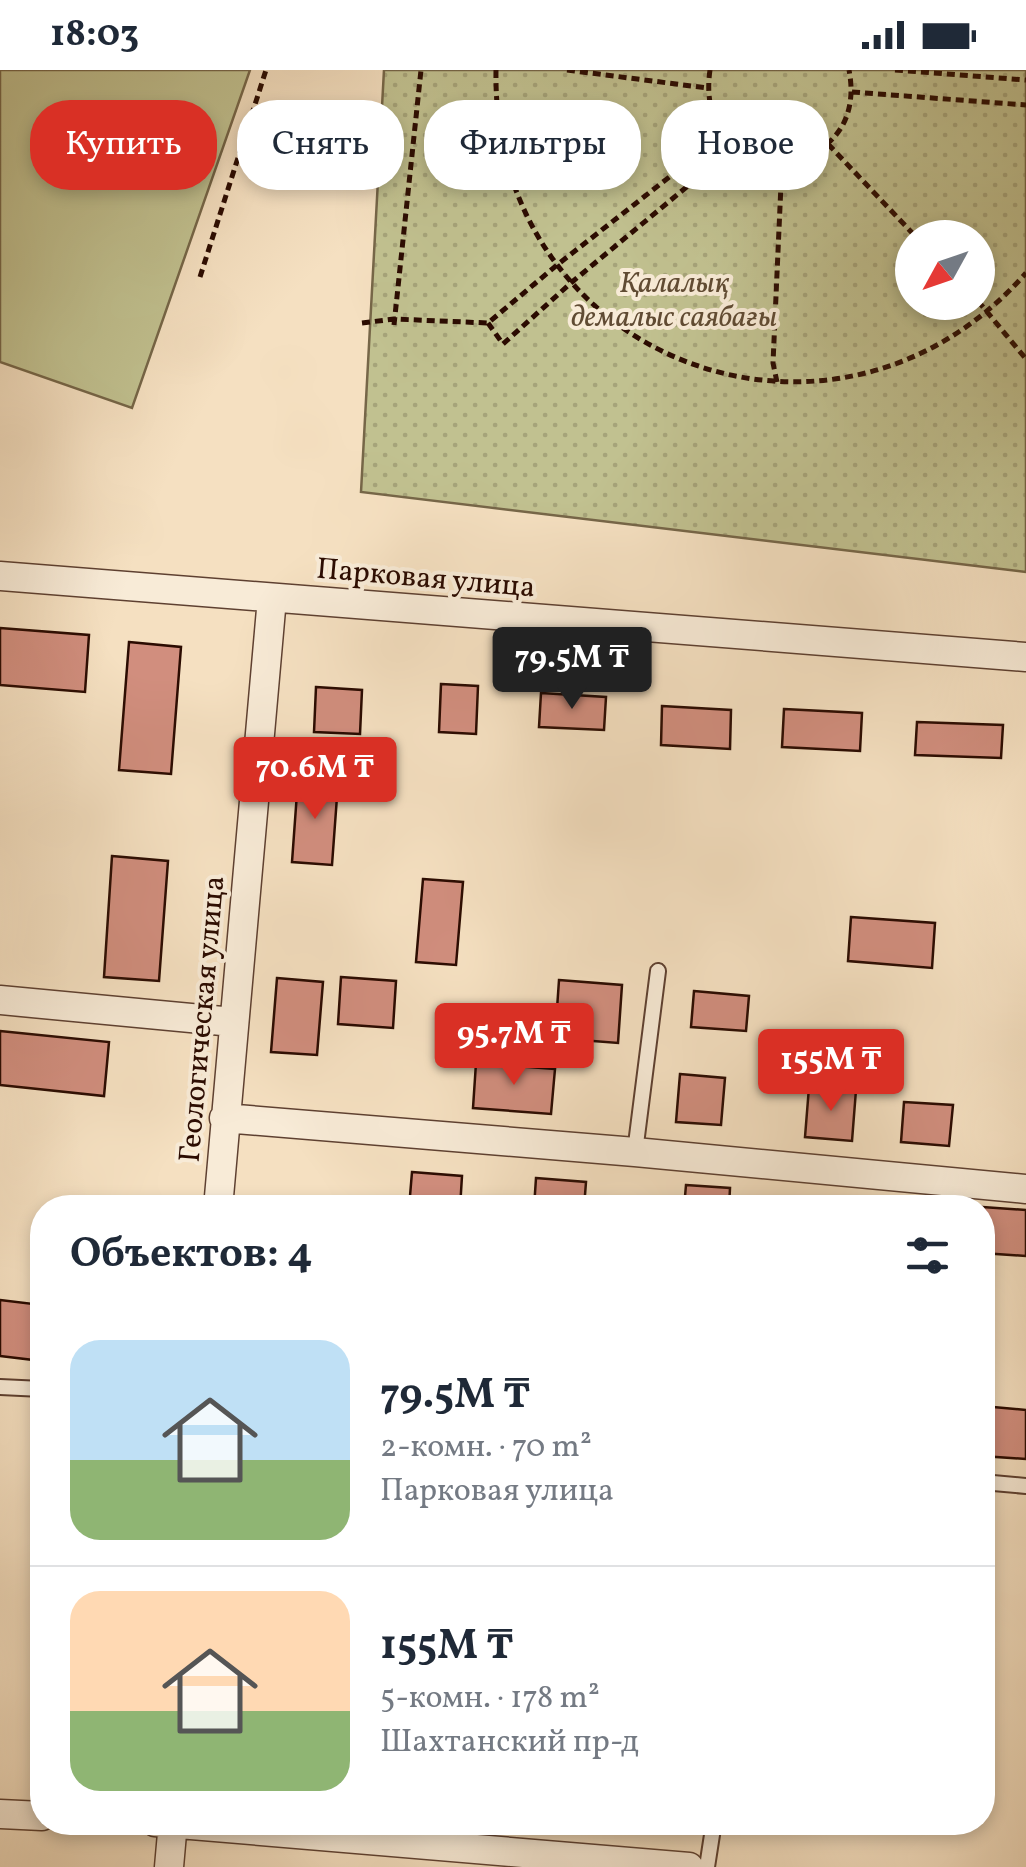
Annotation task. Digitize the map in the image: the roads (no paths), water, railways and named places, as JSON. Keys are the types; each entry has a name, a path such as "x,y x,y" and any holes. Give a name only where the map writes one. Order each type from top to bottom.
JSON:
{"street":[{"name":"Парковая улица","path":"0,576 1026,658"},
{"name":"Геологическая улица","path":"219,1195 272,598"},
{"path":"0,1000 233,1022"},
{"path":"224,1118 1026,1190"},
{"path":"0,1814 30,1815"},
{"path":"169,1867 172,1835"},
{"path":"303,1835 689,1867"}],"lane":[{"path":"635,1152 658,971"},
{"path":"0,1387 30,1388"},
{"path":"995,1483 1026,1486"},
{"path":"707,1867 712,1835"}],"park label":[{"name":"Қалалық демалыс саябағы","path":"674,299"}]}
